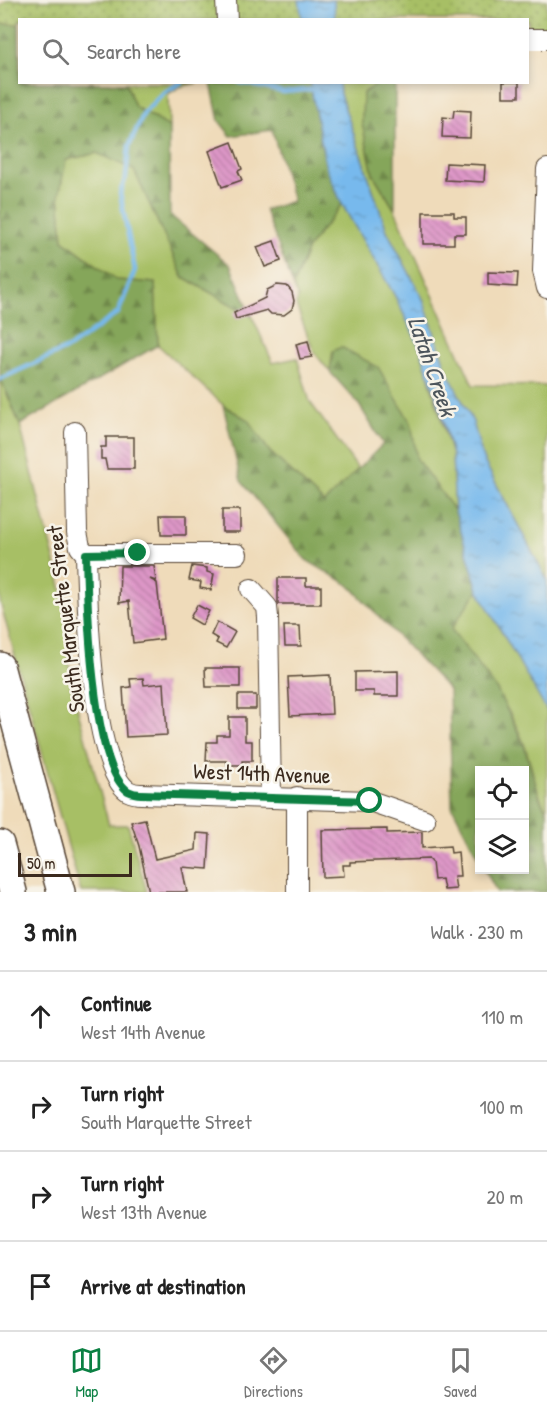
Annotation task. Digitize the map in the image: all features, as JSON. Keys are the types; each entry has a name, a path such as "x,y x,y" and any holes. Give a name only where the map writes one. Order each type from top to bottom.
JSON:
{"highway":[{"path":"0,666 61,892"},
{"path":"0,844 13,892"}],"street":[{"path":"226,0 227,18"},
{"path":"529,39 547,39"},
{"path":"547,169 543,276 547,288"},
{"name":"South Marquette Street","path":"75,432 77,532 80,547 86,554 90,660 95,693 113,768 121,783 130,792"},
{"path":"86,554 237,554"},
{"path":"251,589 267,607 268,617 271,796"},
{"name":"West 14th Avenue","path":"130,792 370,801 425,820"},
{"path":"297,797 297,892"}],"green space":[{"path":"8,0 547,0 547,29 529,29 529,18 18,18 18,24 0,24 0,6"},
{"path":"0,24 18,24 18,84 126,84 135,107 169,127 170,215 230,265 252,316 183,277 134,170 97,153 66,160 59,195 63,240 117,280 155,283 158,345 20,425 0,377"},
{"path":"126,84 192,84 179,87 168,94 169,127 135,107"},
{"path":"211,84 310,84 326,167 342,204 308,248 293,285 265,210 293,201 272,130 231,136 219,121"},
{"path":"339,84 379,84 363,93 362,123 373,174 395,210 473,385 547,386 547,580 483,459 473,422 447,371 423,299 387,231 340,94"},
{"path":"378,84 395,84 395,210 373,174 362,123 363,93"},
{"path":"97,153 134,170 183,277 252,316 273,363 297,358 310,402 358,469 324,503 269,451 248,420 223,405 158,345 155,283 117,280 63,240 59,195 66,160"},
{"path":"342,204 395,296 420,348 452,455 455,511 417,460 411,423 333,352 330,372 314,352 296,305 298,298 293,285 308,248"},
{"path":"341,347 378,367 411,423 417,460 455,511 478,590 451,629 497,690 523,742 540,799 547,811 547,892 497,892 487,874 529,874 529,766 475,766 475,851 452,806 449,690 349,585 306,560 241,481 223,405 248,420 269,451 324,503 383,444 358,403 330,372 333,351"},
{"path":"0,377 20,425 67,610 71,685 109,825 128,825 147,892 81,892 0,602"},
{"path":"478,590 547,711 547,811 516,726 491,683 451,629"}],"water":[{"path":"299,0 334,0 335,18 302,18"},
{"name":"Latah Creek","path":"310,84 339,84 340,94 387,231 423,299 447,371 473,422 483,459 547,580 547,711 478,590 455,511 452,455 440,408 420,348 395,296 342,204 326,167"}],"building":[{"path":"503,84 519,84 519,97 503,97"},
{"path":"454,110 471,111 470,138 442,137 443,117 453,118"},
{"path":"232,142 242,169 238,171 242,180 222,187 209,151"},
{"path":"446,163 485,165 484,182 445,180"},
{"path":"423,212 454,212 454,217 466,217 466,234 454,234 454,244 423,244"},
{"path":"274,241 281,261 265,267 257,247"},
{"path":"488,272 518,273 517,287 488,285"},
{"path":"277,285 287,286 292,292 294,301 292,309 284,315 271,314 267,310 236,319 234,313 265,298 267,290"},
{"path":"308,341 312,357 300,359 296,344"},
{"path":"106,437 134,437 134,469 107,469 105,459 101,459 101,447 106,447"},
{"path":"222,510 240,510 240,532 222,532"},
{"path":"160,515 186,515 186,535 161,535"},
{"path":"120,566 154,566 156,581 150,579 157,583 163,639 133,643 129,601 119,603"},
{"path":"192,566 207,568 207,572 214,574 211,590 200,588 201,582 189,580"},
{"path":"278,578 306,578 306,586 321,586 321,604 278,604"},
{"path":"197,605 209,611 202,625 190,618"},
{"path":"217,622 235,632 226,648 216,643 218,639 211,635"},
{"path":"284,626 300,626 301,646 285,646"},
{"path":"205,668 240,668 240,687 206,687"},
{"path":"398,671 398,696 374,696 374,691 355,691 355,672"},
{"path":"330,675 332,714 290,716 288,677"},
{"path":"143,678 144,685 164,683 167,735 126,737 123,688 131,687 130,679"},
{"path":"238,695 256,695 256,709 238,709"},
{"path":"229,717 245,717 245,741 252,741 252,761 242,761 242,765 227,765 227,761 206,761 207,742 217,742 217,735 229,735"},
{"path":"145,819 155,859 196,850 197,833 210,834 208,869 182,867 187,892 149,892 131,822"},
{"path":"387,829 387,833 422,832 422,848 450,846 451,853 458,852 460,876 454,876 456,889 444,890 442,879 434,880 432,862 429,859 350,862 350,865 343,865 344,876 323,877 322,830"}],"waterway":[{"path":"0,379 70,347 118,313 135,270 120,193 126,177 129,146 144,113 163,93 179,84"},
{"path":"248,84 283,92 316,89"}],"route":[{"path":"138,553 86,554 92,676 109,754 113,768 123,786 130,792 141,794 370,801"}]}
